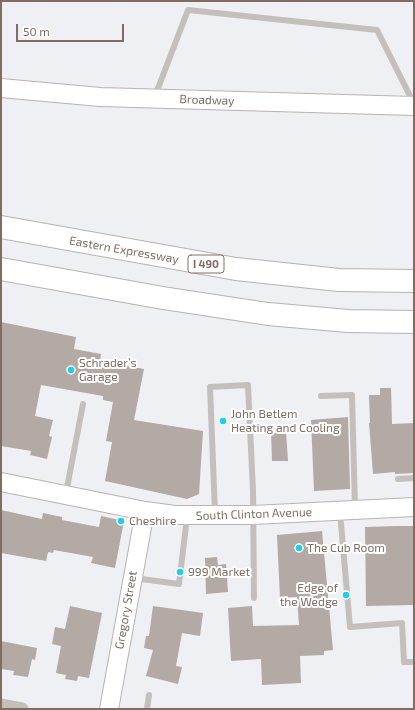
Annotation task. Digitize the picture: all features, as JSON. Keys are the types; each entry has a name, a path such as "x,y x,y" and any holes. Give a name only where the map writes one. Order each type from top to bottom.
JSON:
{"highway":[{"name":"Eastern Expressway","path":"1,228 236,269 339,280 414,281"},
{"path":"1,269 170,299 268,314 348,321 414,322"}],"street":[{"name":"Broadway","path":"1,88 100,97 414,105"},
{"name":"South Clinton Avenue","path":"1,482 145,511 187,516 253,515 414,507"},
{"name":"Gregory Street","path":"110,708 132,577 145,511"},
{"path":"1,705 22,709"}],"lane":[{"path":"154,99 188,10 377,30 414,105"},
{"path":"215,515 210,387 248,386 253,491 254,598"},
{"path":"321,396 352,395 347,510 350,627 402,623 404,662 414,662"},
{"path":"66,495 83,404"},
{"path":"398,479 414,478"},
{"path":"132,577 179,584 187,516"},
{"path":"147,709 149,694"}],"building":[{"path":"1,322 76,337 74,349 101,354 100,361 144,369 134,420 203,431 199,494 187,499 105,481 112,442 106,441 113,402 103,400 103,396 41,385 35,416 53,420 49,436 52,437 47,459 30,455 31,451 1,446"},
{"path":"380,388 391,388 392,424 414,423 414,473 395,474 395,472 373,474 369,423 369,395 380,395"},
{"path":"348,417 350,489 314,491 311,420"},
{"path":"286,432 288,461 272,461 271,433"},
{"path":"1,510 42,519 43,513 62,517 62,520 99,527 101,516 124,521 115,568 91,563 93,557 54,550 53,553 48,552 46,561 1,553"},
{"path":"414,526 414,605 366,606 365,527"},
{"path":"322,531 333,650 324,651 324,655 300,656 301,683 262,685 261,659 231,661 228,608 252,606 253,626 299,625 297,597 280,598 277,535"},
{"path":"217,557 218,565 226,564 228,592 206,594 205,558"},
{"path":"70,606 102,613 89,678 78,676 77,681 65,679 66,675 56,673 61,646 52,644 55,627 65,629"},
{"path":"153,606 203,613 200,636 182,633 176,666 182,667 178,684 146,676 153,650 144,648 146,636 149,636"},
{"path":"1,641 37,648 35,660 32,659 28,677 13,675 14,671 1,669"}],"place":[{"name":"Schrader’s Garage","path":"71,370"},
{"name":"John Betlem Heating and Cooling","path":"223,421"},
{"name":"Cheshire","path":"121,521"},
{"name":"The Cub Room","path":"299,548"},
{"name":"999 Market","path":"180,572"},
{"name":"Edge of the Wedge","path":"346,595"}]}
